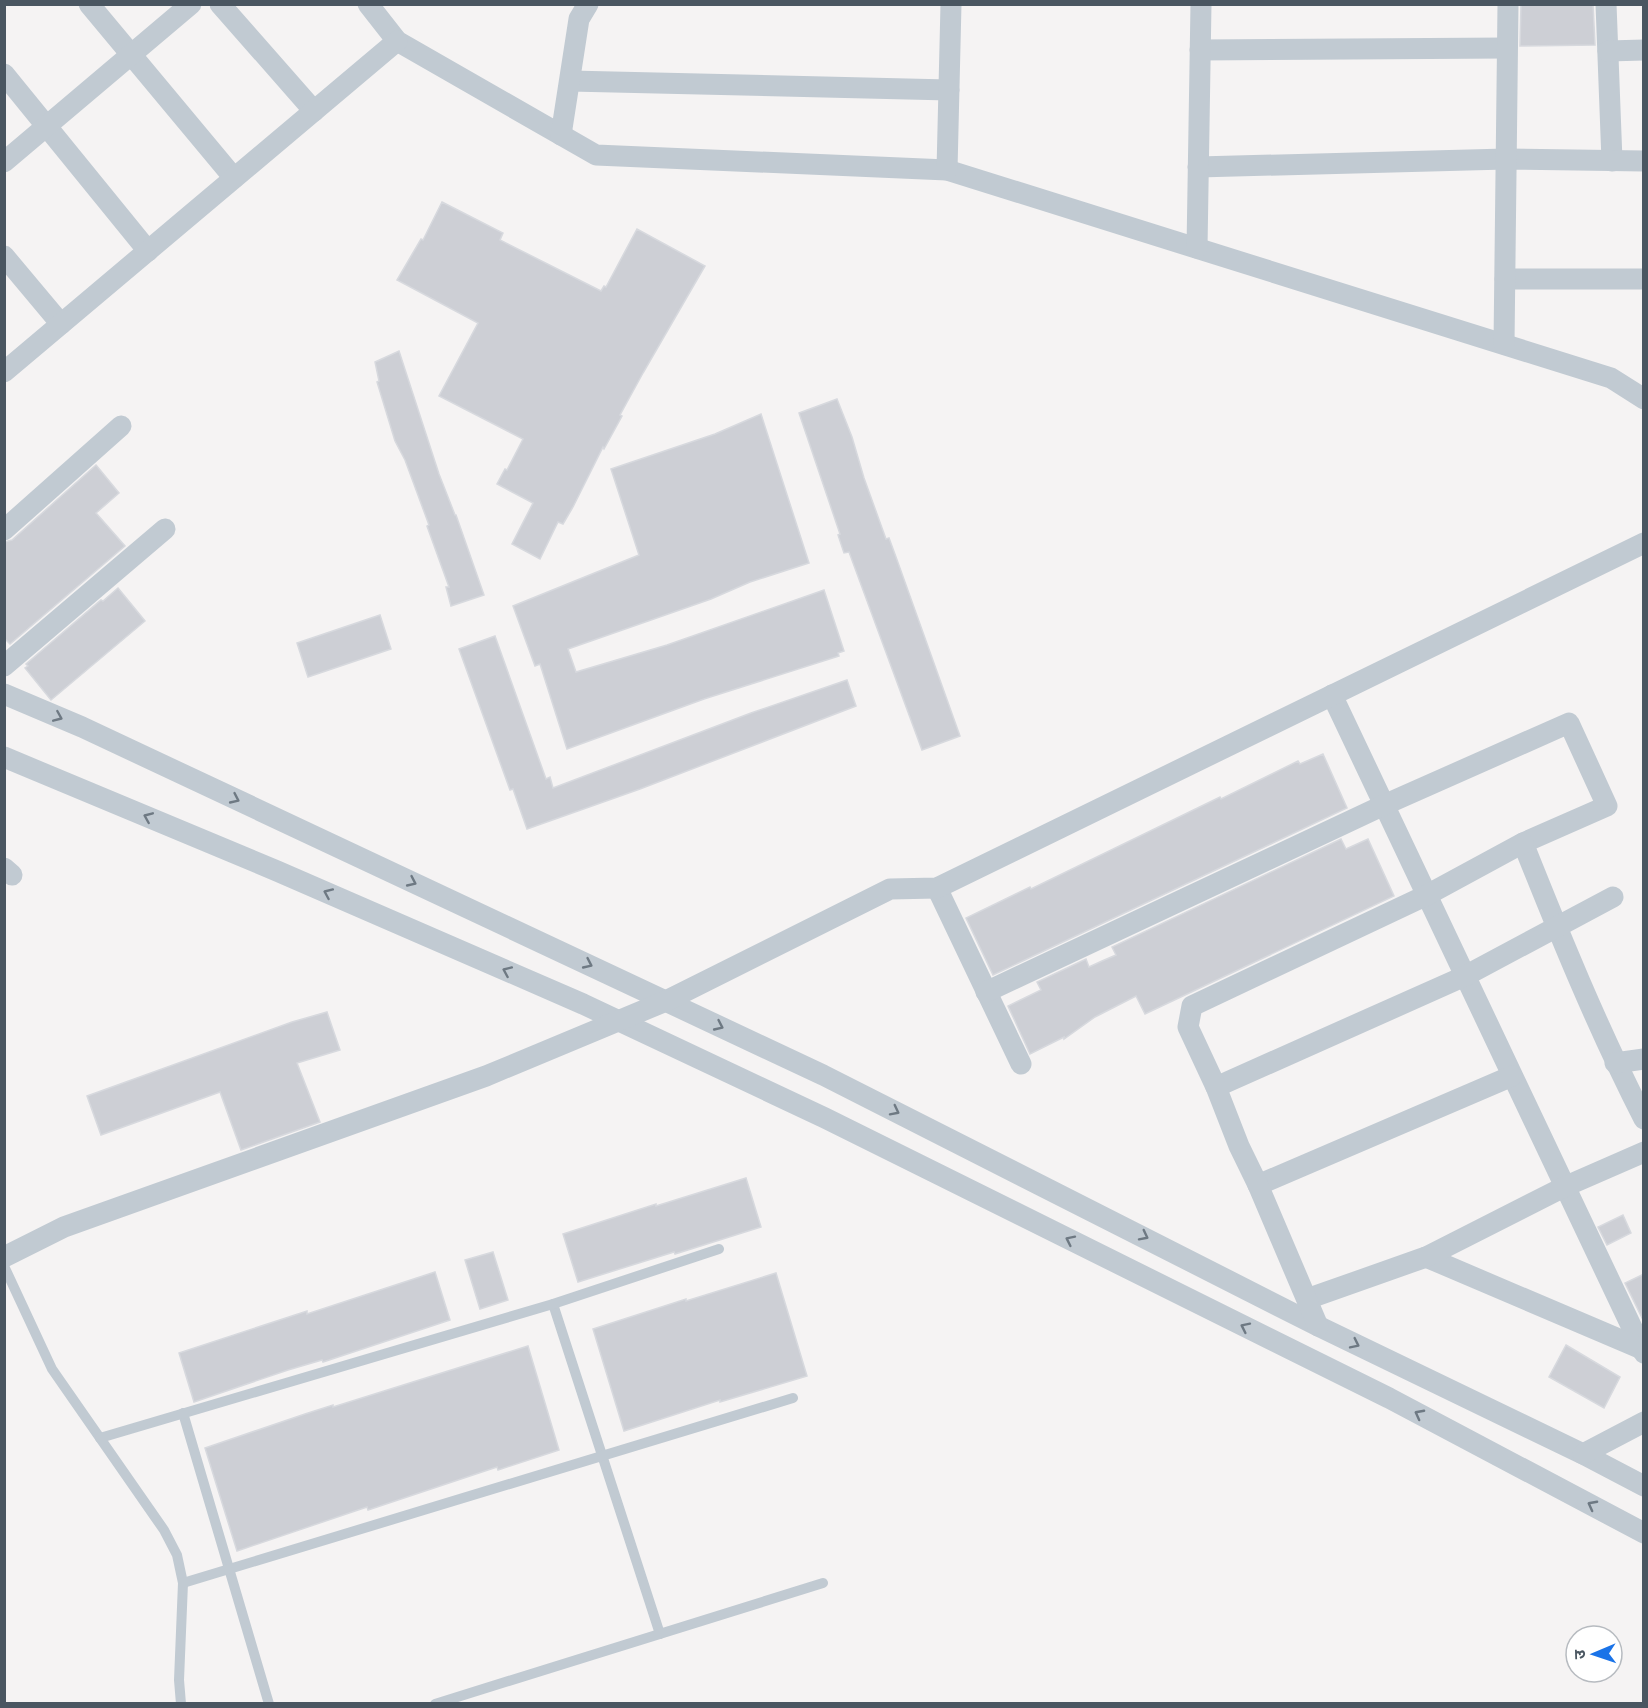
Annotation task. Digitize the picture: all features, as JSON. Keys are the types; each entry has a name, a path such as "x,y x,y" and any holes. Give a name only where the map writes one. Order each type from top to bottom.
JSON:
{"street":[{"path":"89,4 234,178"},
{"path":"4,162 191,4"},
{"path":"220,4 314,111"},
{"path":"368,4 397,41 596,155 947,170 1611,378 1644,399"},
{"path":"561,135 579,19 588,4"},
{"path":"947,170 951,4"},
{"path":"1197,248 1201,4"},
{"path":"1504,344 1508,4"},
{"path":"1606,4 1612,161"},
{"path":"4,372 397,41"},
{"path":"1200,50 1507,48"},
{"path":"1608,51 1644,50"},
{"path":"4,74 48,125 148,251"},
{"path":"570,81 949,90"},
{"path":"1198,168 1506,159 1644,161"},
{"path":"4,256 61,324"},
{"path":"1505,279 1644,279"},
{"path":"4,530 121,426"},
{"path":"4,666 165,530"},
{"path":"4,1257 64,1227 486,1076 666,1001 890,890 937,888 1644,543"},
{"path":"4,694 82,727 824,1075 1318,1326 1644,1486"},
{"path":"1332,695 1642,1351"},
{"path":"986,993 1384,805 1569,723 1607,806 1523,843 1427,895 1192,1006 1188,1026 1318,1326"},
{"path":"4,757 277,871 583,1004 825,1118 1378,1393 1644,1533"},
{"path":"1523,843 1615,1063 1644,1119"},
{"path":"937,888 1021,1064"},
{"path":"1216,1087 1465,976 1613,897"},
{"path":"1615,1063 1644,1059"},
{"path":"1258,1185 1512,1076"},
{"path":"1307,1299 1426,1257 1564,1187 1644,1152"},
{"path":"1426,1257 1642,1351"},
{"path":"1582,1454 1644,1422"}],"lane":[{"path":"100,1438 553,1304 719,1249"},
{"path":"4,1266 52,1369 164,1530 177,1555 183,1584 179,1680 181,1704"},
{"path":"553,1304 660,1634"},
{"path":"183,1584 793,1398"},
{"path":"183,1413 269,1704"},
{"path":"435,1704 823,1583"}],"building":[{"path":"1521,4 1593,4 1595,45 1520,46"},
{"path":"442,202 503,233 500,240 601,291 604,286 606,287 637,229 705,266 643,373 573,507 563,524 558,522 540,559 512,544 533,503 497,484 523,439 439,396 478,323 397,280 421,239 423,240"},
{"path":"399,351 439,474 484,595 451,606 446,587 449,587 427,526 429,525 405,460 395,441 377,382 379,381 375,362"},
{"path":"837,399 886,539 889,538 960,736 922,750 849,552 844,553 838,535 840,534 799,413"},
{"path":"761,414 809,563 750,582 711,599 568,649 576,672 667,645 824,590 844,651 838,653 839,656 704,699 567,749 540,664 535,666 513,606 639,555 611,469 715,434"},
{"path":"96,465 119,493 96,513 125,546 10,644 4,638 4,542 12,540"},
{"path":"118,588 145,621 51,700 25,668 28,666 26,664"},
{"path":"380,615 391,649 308,677 297,643"},
{"path":"495,636 546,779 550,777 553,788 751,713 847,680 856,706 640,789 527,829 513,789 510,790 459,649"},
{"path":"1323,754 1347,808 993,975 966,918 1298,761 1300,764"},
{"path":"1341,839 1346,849 1368,839 1394,896 1145,1014 1136,996 1095,1017 1064,1039 1064,1037 1030,1054 1008,1006 1041,990 1037,982 1086,959 1089,967 1116,955 1112,947"},
{"path":"327,1012 340,1050 297,1063 320,1122 241,1150 220,1092 101,1135 87,1096 292,1022"},
{"path":"746,1178 761,1227 578,1282 563,1234"},
{"path":"1623,1215 1631,1233 1607,1245 1598,1227"},
{"path":"493,1252 508,1300 480,1309 465,1260"},
{"path":"435,1272 450,1320 323,1362 322,1360 288,1370 194,1402 179,1353"},
{"path":"776,1273 807,1376 720,1402 720,1400 624,1431 593,1329"},
{"path":"1644,1274 1644,1322 1625,1283"},
{"path":"1566,1345 1620,1377 1604,1408 1549,1377"},
{"path":"528,1346 559,1450 498,1470 497,1467 368,1510 367,1507 237,1551 205,1448 333,1405 333,1407"}]}
